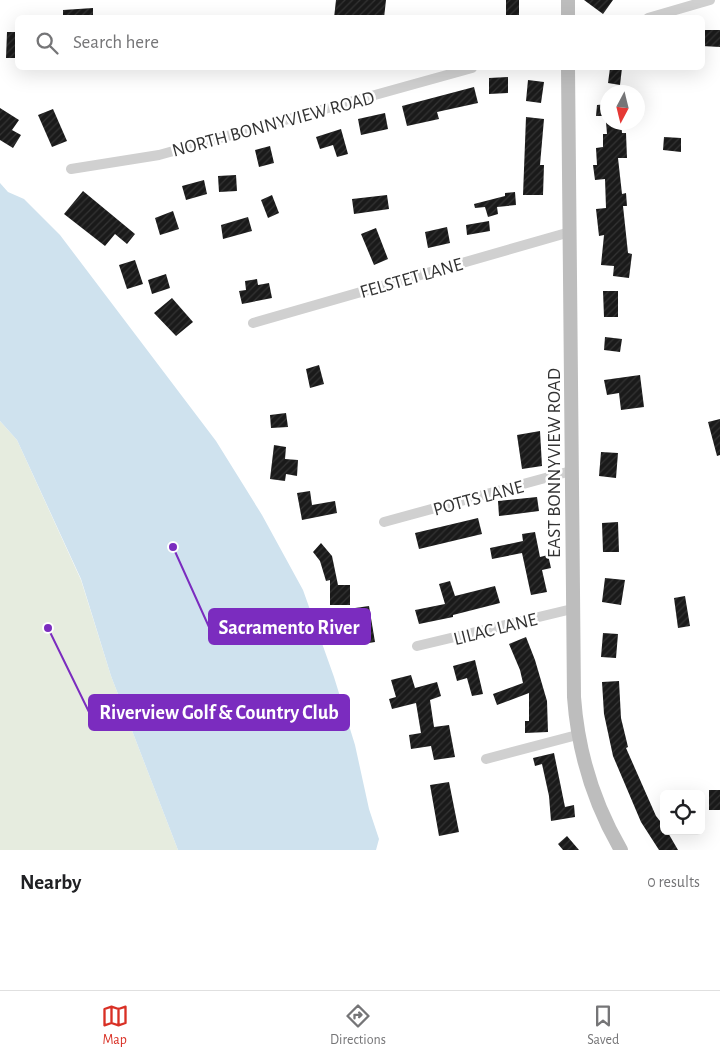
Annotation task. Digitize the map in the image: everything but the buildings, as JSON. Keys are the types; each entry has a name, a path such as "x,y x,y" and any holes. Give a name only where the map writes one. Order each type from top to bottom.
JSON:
{"street":[{"path":"568,0 568,15"},
{"path":"658,15 710,0"},
{"name":"NORTH BONNYVIEW ROAD","path":"71,169 159,155 465,70"},
{"name":"EAST BONNYVIEW ROAD","path":"568,70 573,688 577,735 582,759 595,798 622,850"},
{"name":"FELSTET LANE","path":"253,323 570,232"},
{"name":"POTTS LANE","path":"384,522 571,471"},
{"name":"LILAC LANE","path":"418,646 572,609"},
{"path":"486,759 577,735"}],"shaded area":[{"path":"0,421 17,440 81,580 111,676 178,850 0,850"}],"water":[{"path":"0,183 8,192 24,199 60,235 216,441 262,515 303,590 334,677 355,745 369,809 379,839 376,850 178,850 111,676 81,579 17,440 0,421"}],"place":[{"name":"Sacramento River","path":"173,547"},
{"name":"Riverview Golf & Country Club","path":"48,628"}]}
